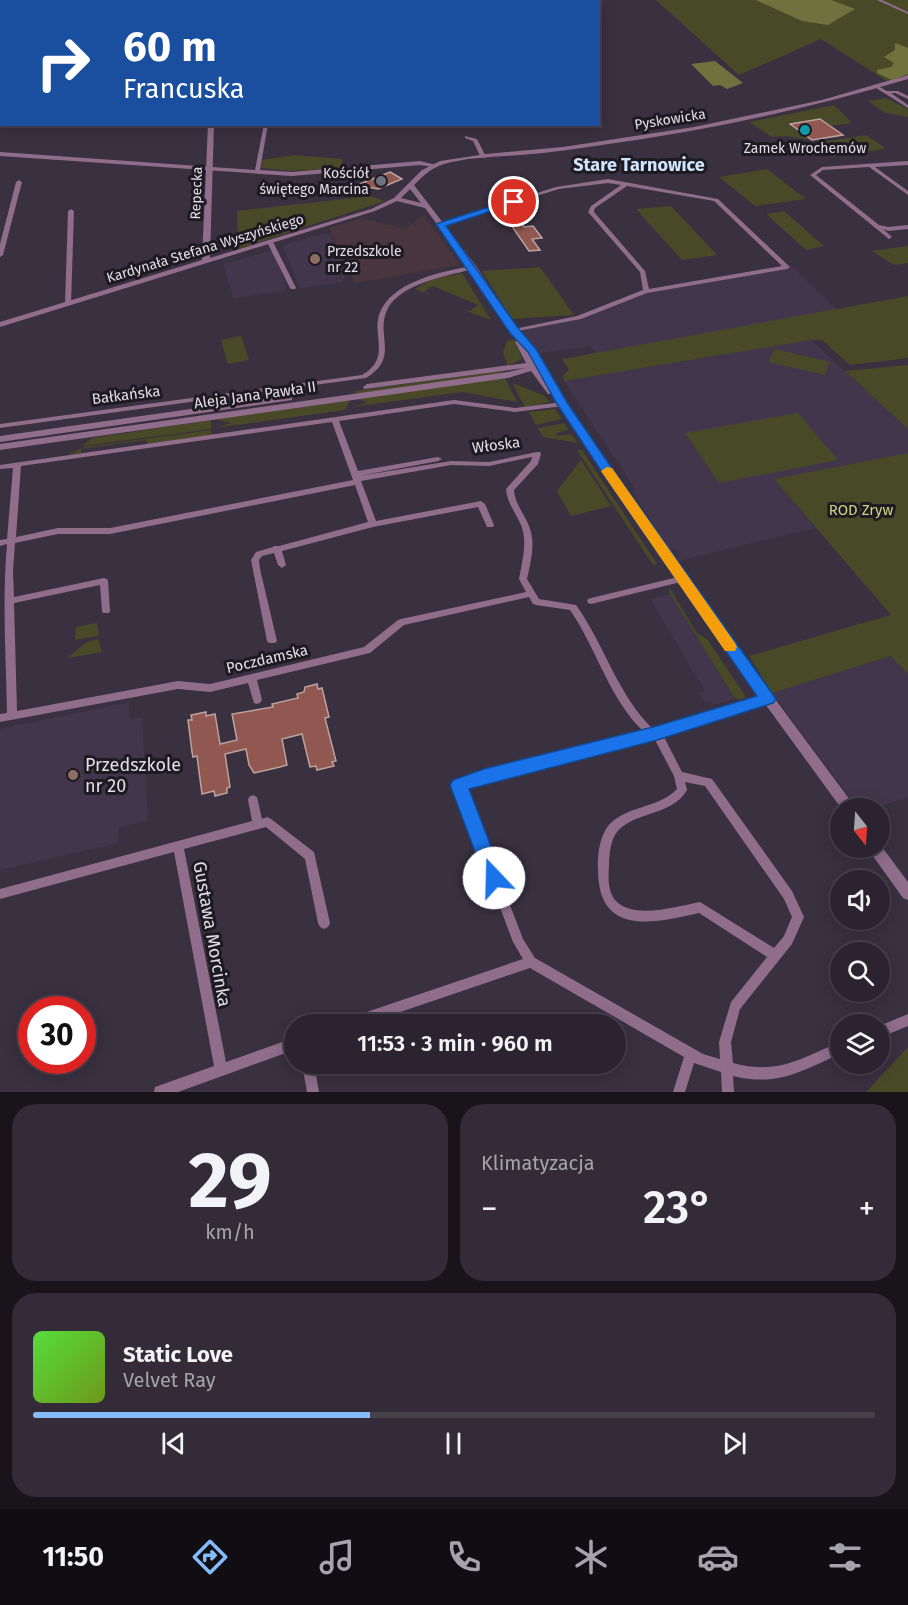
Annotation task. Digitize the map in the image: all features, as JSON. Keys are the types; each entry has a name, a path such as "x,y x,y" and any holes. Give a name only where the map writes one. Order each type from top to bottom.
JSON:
{"street":[{"path":"879,0 908,13"},
{"name":"Pyskowicka","path":"433,165 562,149 753,118 819,104 908,78"},
{"path":"878,87 908,106"},
{"path":"887,92 896,92 908,98"},
{"name":"Repecka","path":"206,262 210,126"},
{"path":"257,171 266,126"},
{"path":"467,137 475,140 483,157"},
{"path":"0,154 309,174 420,163 433,165"},
{"path":"889,237 813,175 822,169 908,163"},
{"name":"Kardynała Stefana Wyszyńskiego","path":"0,325 366,212 396,199 433,165"},
{"path":"869,165 908,193"},
{"path":"441,224 568,186 597,181 626,184 716,200 787,267 646,291 579,318 514,331"},
{"path":"0,255 19,182"},
{"path":"626,184 593,207 591,212 643,272 646,291"},
{"path":"411,185 473,268 536,367 682,579 841,798"},
{"path":"405,192 417,194"},
{"path":"396,199 428,207"},
{"path":"68,304 71,211"},
{"path":"872,223 888,229 908,227"},
{"path":"270,242 275,246 293,288"},
{"name":"Bałkańska","path":"0,426 364,377 376,372 382,363 382,318 390,301 429,277 473,268"},
{"path":"514,331 526,356 536,367 544,384 562,404"},
{"path":"513,371 526,356"},
{"name":"Aleja Jana Pawła II","path":"0,447 536,367"},
{"name":"Aleja Jana Pawła II","path":"0,439 513,371 544,384"},
{"path":"0,467 459,402 515,410 562,404"},
{"path":"335,419 373,524"},
{"name":"Włoska","path":"355,479 451,463 489,464 537,454 535,462 510,489 510,496 526,528 530,543 523,579 529,594"},
{"name":"Włoska","path":"10,541 58,531 79,529 110,531 221,509 438,459"},
{"path":"0,461 14,465"},
{"path":"12,715 5,619 9,601 14,465"},
{"path":"272,641 255,560 259,554 373,524 481,504 490,525"},
{"path":"0,543 10,541"},
{"path":"278,548 282,565"},
{"path":"591,601 682,579"},
{"path":"9,601 104,581 106,611"},
{"path":"529,594 536,602 573,607 584,620 603,662 631,713 655,734 679,776 682,790 677,798 628,816 611,832 603,856 604,885 610,903 627,915 645,918 700,907 775,956"},
{"name":"Poczdamska","path":"0,718 178,686 210,688 367,650 401,622 529,594"},
{"path":"252,678 257,700"},
{"path":"768,699 655,734 484,776 459,785 519,942 531,962 691,1054 728,1068 757,1075 783,1070 830,1052"},
{"path":"679,776 708,782 797,911 798,917 788,940 735,1006 725,1042 728,1092"},
{"path":"253,800 258,824"},
{"path":"178,846 267,822 310,856 324,923"},
{"name":"Gustawa Morcinka","path":"0,894 178,846 221,1068"},
{"path":"882,858 908,893"},
{"path":"379,1014 531,962"},
{"path":"890,1027 908,1020"},
{"path":"160,1092 221,1068 284,1047"},
{"path":"679,1092 691,1054"},
{"path":"310,1074 313,1092"}],"shaded area":[{"path":"424,215 460,265 355,283 329,228 361,218 405,229"},
{"name":"Przedszkole nr 22","path":"325,233 331,235 349,272 342,282 300,288 282,245"},
{"path":"273,250 287,290 233,299 224,264"},
{"path":"792,266 837,310 597,353 590,346 540,353 521,330 573,320 638,294"},
{"path":"811,340 908,429 908,453 774,479 815,528 678,561 680,555 675,549 668,548 632,492 636,490 564,381"},
{"path":"670,594 735,699 713,705 711,702 705,703 699,694 705,691 650,599"},
{"path":"892,656 908,674 908,797 890,803 890,798 851,798 772,693"},
{"name":"Przedszkole nr 20","path":"129,702 130,720 142,717 148,821 118,827 118,843 0,870 0,729"}],"green space":[{"path":"656,0 908,0 908,75 887,81 821,39 739,75"},
{"path":"756,0 831,0 855,9 828,25 802,21"},
{"path":"895,43 908,48 908,74 892,80 877,73 877,70 891,67 894,63 884,57 895,50"},
{"path":"715,61 743,83 727,89 720,85 713,86 691,64"},
{"path":"886,98 908,109 908,117 885,113 868,101"},
{"path":"834,105 852,123 830,126 820,119 786,123 811,140 784,136 772,137 749,122"},
{"path":"866,135 884,149 834,157 814,146 815,143"},
{"path":"295,155 342,159 344,168 291,171 261,168 262,160"},
{"path":"767,169 806,199 755,206 719,177"},
{"path":"371,196 385,201 238,249 237,211"},
{"path":"671,206 718,255 682,260 636,209"},
{"path":"784,211 824,246 806,250 766,214"},
{"path":"908,246 908,263 894,265 872,251"},
{"path":"540,267 574,315 512,319 482,271"},
{"path":"462,273 491,320 461,309 470,311 478,305 433,286 424,291 430,295 415,289 433,279"},
{"path":"908,296 908,358 850,365 822,340 811,340 564,381 563,375 569,370 562,359"},
{"path":"241,336 249,360 228,364 221,340"},
{"path":"514,339 522,359 508,366 503,352 507,341"},
{"path":"774,349 830,362 825,375 769,362"},
{"path":"908,365 908,429 845,371"},
{"path":"501,371 503,373 356,394 355,391"},
{"path":"505,378 517,402 462,392 352,407 368,402 357,399"},
{"path":"512,383 543,395 550,402 525,407"},
{"path":"350,400 345,410 214,428 231,423 214,419"},
{"path":"555,409 562,419 536,425 529,412"},
{"path":"798,413 838,460 719,483 685,433"},
{"path":"211,420 211,429 82,446 92,438"},
{"path":"564,423 569,430 556,433 557,436 571,434 578,443 543,437 538,428"},
{"path":"211,430 212,435 148,444 146,440 81,449 81,453 67,454 85,447"},
{"path":"577,450 582,450 657,564 653,565"},
{"name":"ROD Zryw","path":"908,453 908,674 891,656 772,693 749,656 891,615 774,479"},
{"path":"581,460 611,506 571,516 557,491"},
{"path":"669,587 697,633 707,639 746,697 739,700 734,697 669,592"},
{"path":"97,623 99,634 97,636 75,640 76,627"},
{"path":"98,639 102,652 67,658 87,642"},
{"path":"908,1047 908,1092 866,1092 883,1074 890,1074 890,1066"}],"building":[{"name":"Zamek Wrochemów","path":"820,119 843,135 812,140 790,124"},
{"name":"Kościół świętego Marcina","path":"390,172 402,179 378,189 357,185"},
{"path":"522,224 524,227 533,226 542,238 532,239 540,250 529,251 511,225"},
{"path":"317,684 318,689 322,688 329,717 325,718 336,761 332,762 334,766 317,770 316,766 310,767 302,734 282,739 287,765 280,767 254,773 249,765 246,749 225,754 230,787 227,788 227,793 215,796 214,791 202,794 197,756 193,757 192,752 188,720 192,720 191,715 206,712 206,716 215,714 220,744 237,740 232,714 273,707 272,704 298,698 297,694 304,692 305,687"}],"slow traffic":[{"path":"607,471 730,647"}],"place":[{"name":"Zamek Wrochemów","path":"805,130"},
{"name":"Kościół świętego Marcina","path":"381,181"},
{"name":"Przedszkole nr 22","path":"315,259"},
{"name":"Przedszkole nr 20","path":"73,775"}],"district":[{"name":"Stare Tarnowice","path":"639,165"}],"route":[{"path":"494,878 459,785 484,776 657,733 768,699 702,609 562,404 532,351 514,331 441,224 514,202"}]}
